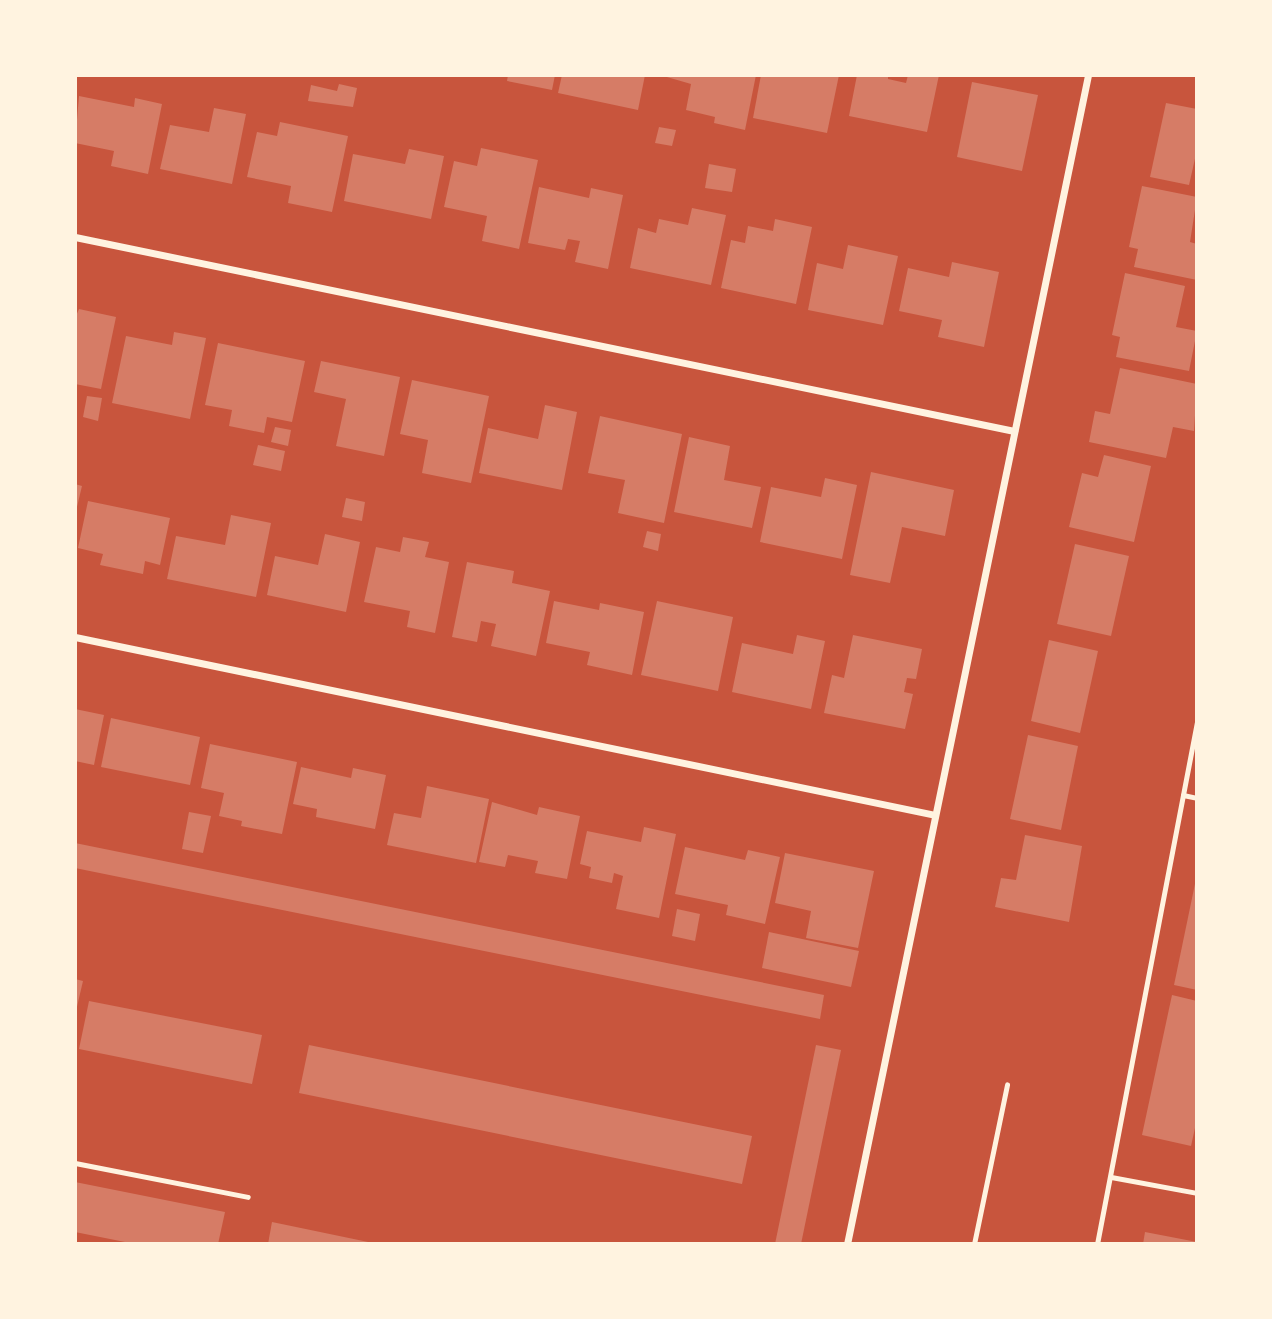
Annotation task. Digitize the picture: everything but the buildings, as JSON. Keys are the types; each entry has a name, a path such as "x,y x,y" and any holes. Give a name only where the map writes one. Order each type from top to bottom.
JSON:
{"street":[{"path":"847,1244 1088,75"},
{"path":"75,236 1014,431"},
{"path":"75,637 935,815"}],"lane":[{"path":"1097,1244 1197,722"},
{"path":"1183,795 1197,798"},
{"path":"974,1244 1007,1084"},
{"path":"75,1163 248,1197"},
{"path":"1111,1177 1197,1193"}]}
